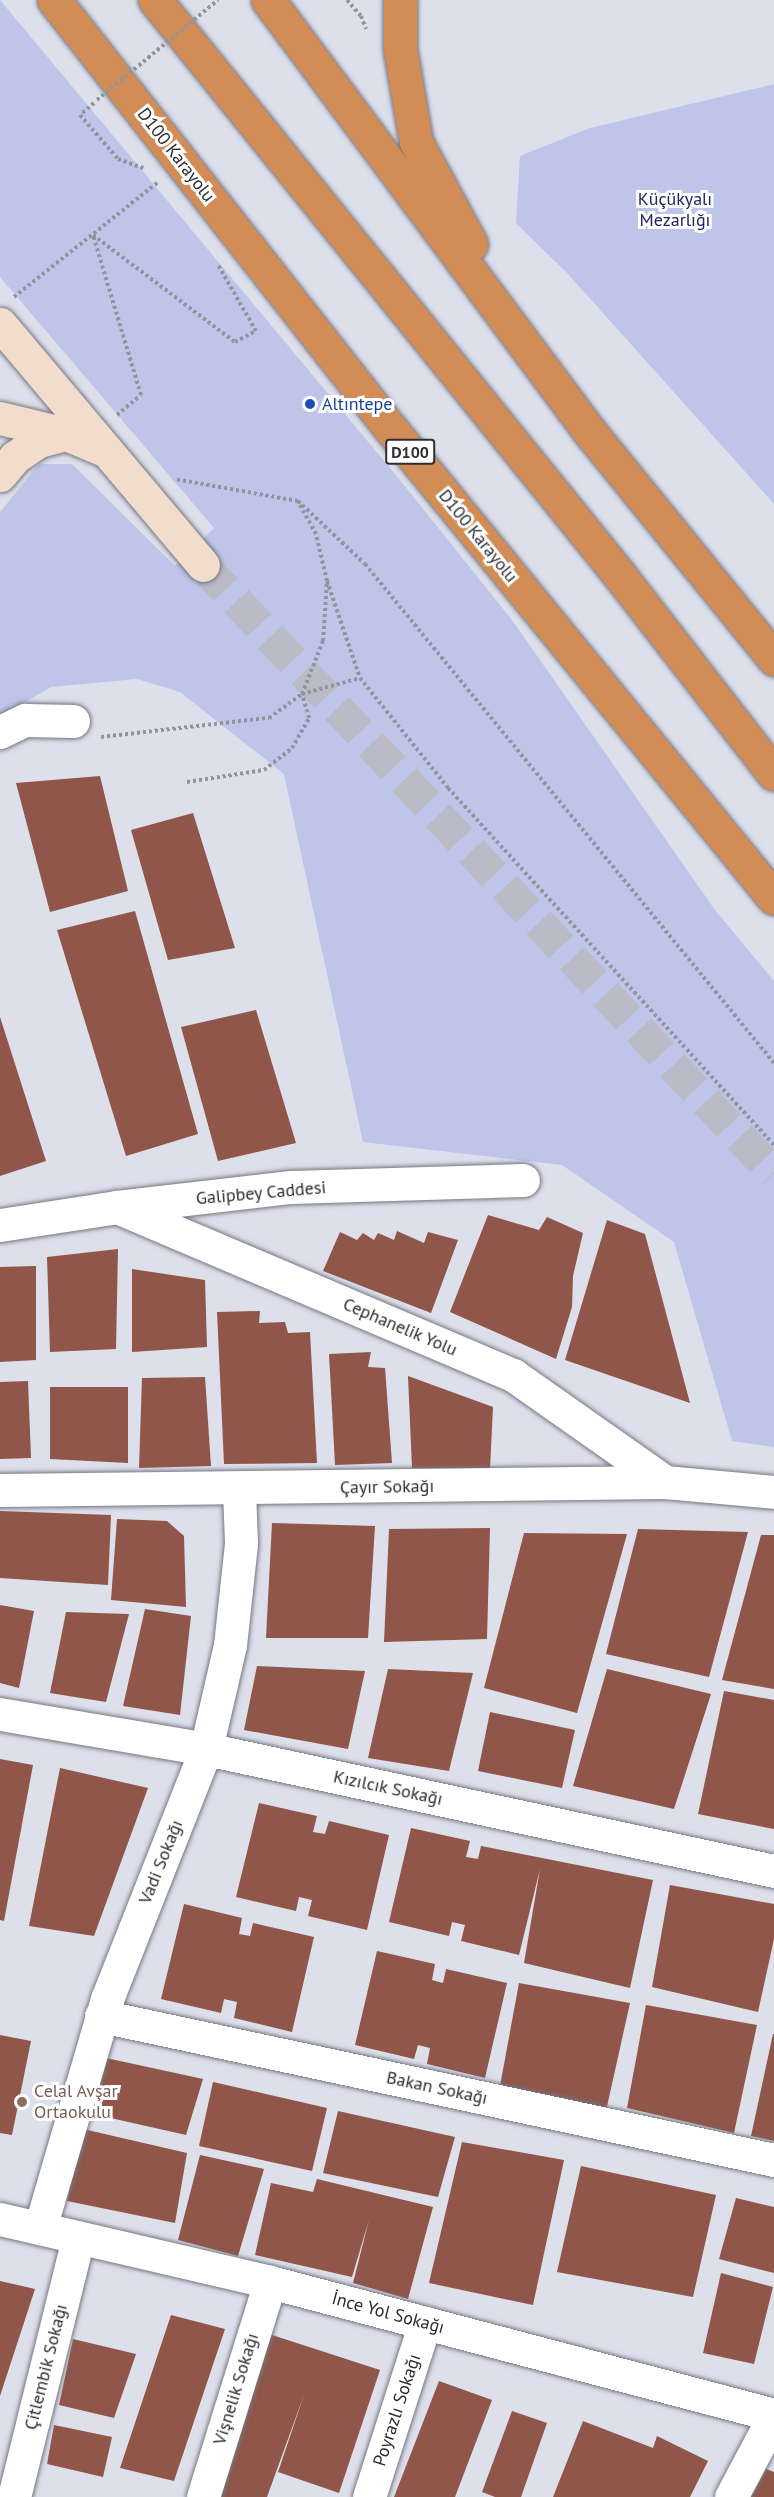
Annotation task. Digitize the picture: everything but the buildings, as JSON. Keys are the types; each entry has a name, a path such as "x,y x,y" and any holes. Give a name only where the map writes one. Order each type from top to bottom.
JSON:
{"highway":[{"name":"D100 Karayolu","path":"54,0 386,423 774,898"},
{"path":"155,0 614,567 774,774"},
{"path":"268,0 589,431 774,659"},
{"path":"400,0 400,49 416,142 483,264 589,431"}],"main road":[{"path":"4,312 97,447 203,565"},
{"path":"0,418 97,447"},
{"path":"0,475 15,457 39,441 97,447"}],"street":[{"path":"0,732 25,720 73,721"},
{"name":"Galipbey Caddesi","path":"0,1225 117,1207 291,1188 523,1180"},
{"name":"Cephanelik Yolu","path":"117,1207 513,1375 664,1482"},
{"name":"Çayır Sokağı","path":"0,1490 239,1489 664,1482 774,1492"},
{"name":"Vadi Sokağı","path":"40,2228 101,2016 206,1749 230,1645 241,1543 239,1489"},
{"name":"Kızılcık Sokağı","path":"0,1714 206,1749 774,1871"},
{"name":"Bakan Sokağı","path":"101,2016 774,2160"},
{"name":"İnce Yol Sokağı","path":"0,2219 270,2282 774,2416"},
{"name":"Çitlembik Sokağı","path":"14,2497 78,2238"},
{"name":"Vişnelik Sokağı","path":"203,2497 270,2282"},
{"name":"Poyrazlı Sokağı","path":"369,2497 425,2323"},
{"path":"731,2497 774,2416"}],"path":[{"path":"146,169 118,159 80,115 218,0"},
{"path":"347,0 361,16 368,35"},
{"path":"4,312 134,202"},
{"path":"93,235 235,342 256,331 214,258"},
{"path":"93,235 141,395 97,447 298,501 364,564 774,1063"},
{"path":"298,501 316,534 327,581 360,678 448,788 774,1145"},
{"path":"187,782 264,770 292,748 309,718 302,694 323,641 327,581"},
{"path":"101,737 269,718 302,694 360,678"}],"green space":[{"path":"0,0 400,480 512,620 715,910 774,981 774,1447 732,1441 674,1242 562,1165 363,1142 284,774 180,692 137,679 51,687 0,717 0,512 39,464 72,464 175,566 214,528 0,277"},
{"name":"Küçükyalı Mezarlığı","path":"774,84 774,504 568,274 516,223 520,156 590,128"}],"tunnel":[{"path":"203,565 774,1173"}],"place":[{"name":"Altıntepe","path":"310,404"},
{"name":"Celal Avşar Ortaokulu","path":"22,2102"}]}
